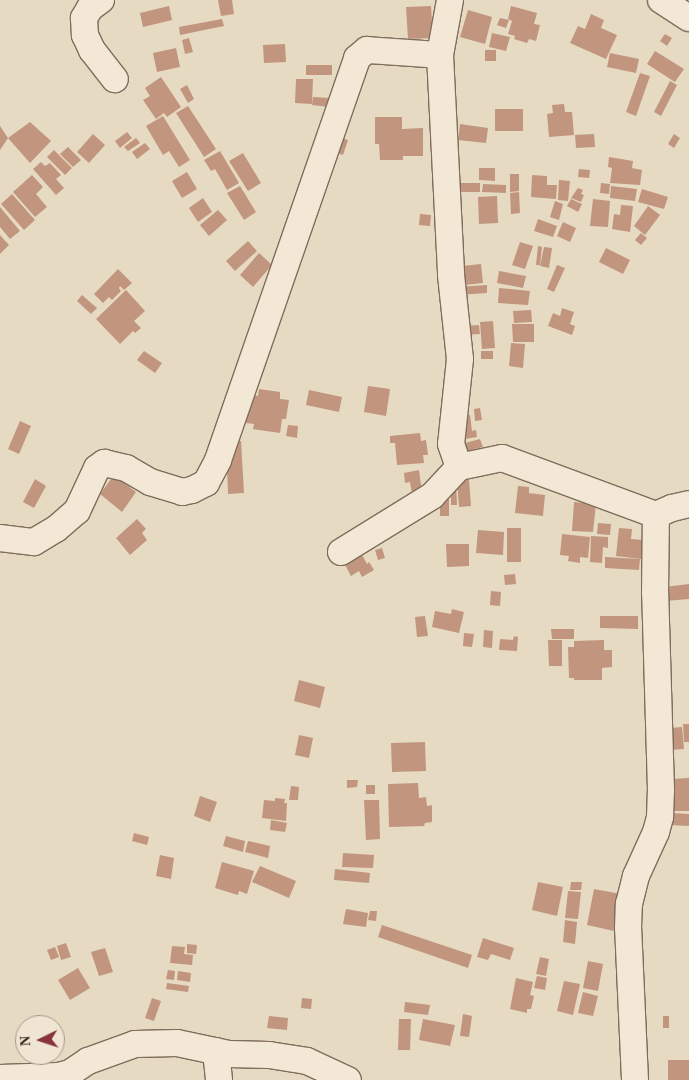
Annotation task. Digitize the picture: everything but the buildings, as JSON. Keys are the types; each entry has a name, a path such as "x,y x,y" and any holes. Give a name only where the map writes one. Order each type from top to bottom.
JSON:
{"street":[{"path":"101,0 90,8 84,18 85,35 92,50 115,79"},
{"path":"450,0 440,55 451,275 460,359 451,444 459,467"},
{"path":"661,0 689,18"},
{"path":"0,538 34,542 56,529 77,511 97,468 104,463 126,468 150,482 182,492 192,490 206,482 218,460 288,251 357,58 367,50 440,55"},
{"path":"341,552 432,496 459,467 502,458 656,516 672,508 689,504"},
{"path":"635,1080 628,928 629,904 636,876 656,832 660,817 661,790 655,593 656,516"},
{"path":"0,1078 58,1076 70,1073 88,1061 134,1044 177,1043 229,1054 269,1055 307,1061 348,1080"},
{"path":"216,1051 219,1080"}]}
